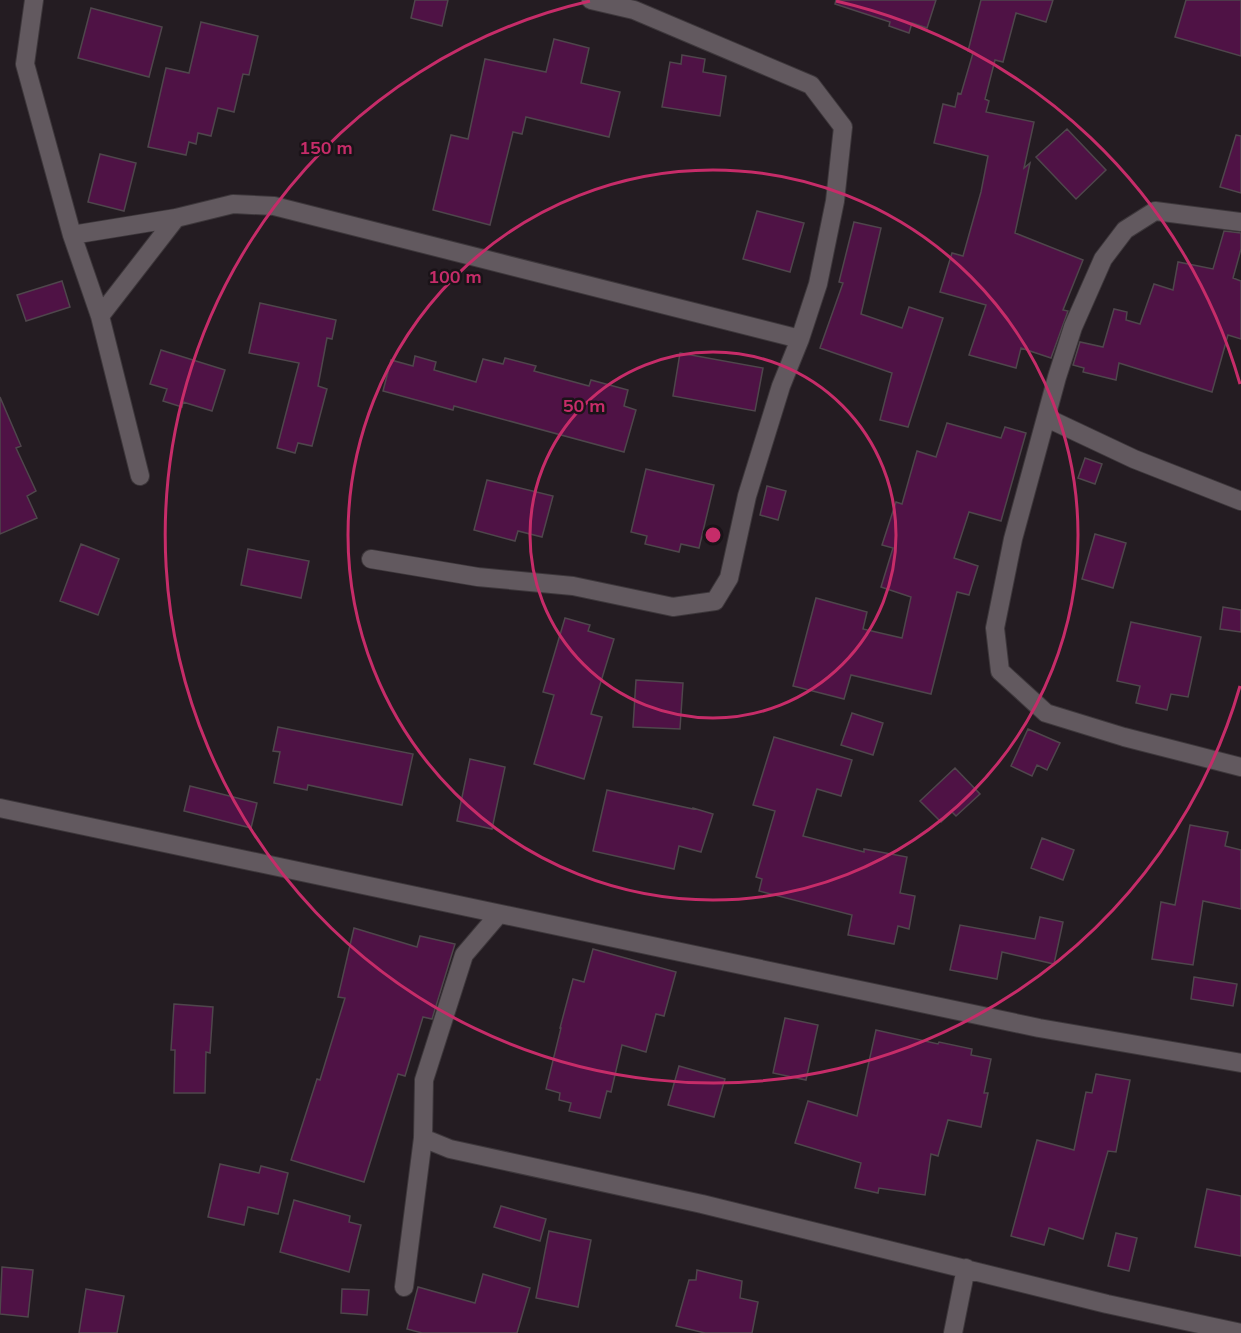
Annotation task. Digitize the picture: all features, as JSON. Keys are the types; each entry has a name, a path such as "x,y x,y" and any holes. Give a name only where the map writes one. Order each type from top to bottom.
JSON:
{"street":[{"path":"34,0 25,64 72,236 100,316 140,476"},
{"path":"371,560 478,577 573,586 673,608 715,601 729,578 747,496 781,386 800,339 818,284 835,201 843,127 811,85 634,10 591,0"},
{"path":"72,236 176,218 232,204 274,206 800,339"},
{"path":"1241,222 1155,211 1125,230 1103,259 1073,327 1057,377 1013,539 995,628 1000,671 1046,713 1124,737 1241,767"},
{"path":"100,316 176,218"},
{"path":"1047,418 1134,459 1241,501"},
{"path":"0,808 1040,1028 1241,1063"},
{"path":"404,1287 411,1216 423,1138 424,1080 464,955 499,914"},
{"path":"423,1138 450,1149 702,1204 1107,1304 1241,1333"},
{"path":"953,1333 966,1268"}],"building":[{"path":"415,0 448,0 442,26 411,18"},
{"path":"836,0 936,0 927,28 912,23 909,33 889,26 890,22 835,4"},
{"path":"981,0 1053,0 1046,22 1016,13 1003,62 995,60 985,99 989,101 986,112 1034,122 1024,168 1030,163 1015,233 1083,260 1063,310 1068,311 1051,358 1021,348 1016,368 969,355 986,305 940,292 952,253 963,256 981,192 988,156 934,143 943,104 955,107 958,93 961,94 973,53 968,51"},
{"path":"1186,0 1241,0 1241,56 1175,37"},
{"path":"91,8 162,27 149,77 78,58"},
{"path":"201,22 258,36 249,75 243,74 234,112 218,108 211,136 198,133 196,144 189,142 186,155 148,147 166,68 189,73"},
{"path":"554,39 589,48 581,83 620,92 609,137 526,117 522,134 513,132 490,225 433,210 451,135 468,139 485,59 546,72"},
{"path":"682,55 705,59 703,72 726,76 720,116 662,107 670,62 681,64"},
{"path":"1067,129 1106,170 1076,199 1036,157"},
{"path":"1236,135 1241,136 1241,193 1220,187"},
{"path":"100,154 136,163 124,211 88,202"},
{"path":"757,211 804,223 790,272 743,259"},
{"path":"854,222 881,228 861,314 902,328 909,307 943,318 908,427 880,420 892,373 820,348 843,283 839,282"},
{"path":"1224,231 1241,233 1241,249 1233,278 1241,281 1241,339 1228,335 1212,392 1119,363 1116,380 1083,372 1084,368 1073,365 1080,342 1103,347 1114,309 1127,312 1126,320 1140,324 1154,284 1173,290 1178,262 1213,269"},
{"path":"62,281 70,307 26,321 17,295"},
{"path":"260,303 336,320 332,339 327,338 318,386 327,389 312,446 298,443 295,453 277,448 299,363 249,353"},
{"path":"161,350 225,370 212,411 183,402 182,407 163,401 167,389 150,384"},
{"path":"680,353 763,368 755,411 673,396"},
{"path":"415,356 436,362 434,370 476,382 483,359 503,364 505,358 536,366 534,371 589,386 591,380 628,390 624,406 636,410 624,452 454,406 453,410 383,391 391,360 413,366"},
{"path":"0,397 21,446 16,448 36,491 27,496 37,518 0,534"},
{"path":"947,423 1001,438 1005,427 1026,433 1001,521 969,512 954,558 978,566 969,595 957,592 931,694 851,675 844,699 793,686 816,598 867,612 863,629 902,638 911,597 881,587 893,548 882,545 896,502 902,504 917,451 936,457"},
{"path":"1085,458 1102,464 1095,484 1078,478"},
{"path":"646,469 714,485 699,548 681,544 679,552 645,544 647,536 631,532"},
{"path":"487,480 553,496 542,537 518,531 515,541 474,530"},
{"path":"767,486 786,491 778,520 760,515"},
{"path":"1095,534 1126,543 1113,588 1082,579"},
{"path":"81,544 119,559 98,615 60,601"},
{"path":"248,549 309,561 301,598 241,585"},
{"path":"1223,607 1241,610 1241,632 1220,629"},
{"path":"565,618 590,625 588,631 614,639 591,714 602,717 584,779 534,764 554,695 543,692"},
{"path":"1131,622 1201,637 1188,697 1171,694 1167,710 1136,703 1140,686 1117,681"},
{"path":"636,680 683,683 680,729 633,727"},
{"path":"852,713 883,723 873,755 841,745"},
{"path":"278,727 413,754 402,805 308,785 307,790 274,783 280,752 273,751"},
{"path":"1028,729 1060,743 1047,770 1037,765 1032,776 1011,766"},
{"path":"774,737 852,760 841,796 817,789 803,836 864,852 864,849 907,857 900,893 915,896 909,929 898,926 894,944 848,935 852,915 759,891 762,879 756,877 775,811 753,805"},
{"path":"470,759 505,767 492,829 457,821"},
{"path":"955,768 980,794 956,816 952,812 941,822 920,801"},
{"path":"190,786 257,803 251,828 184,811"},
{"path":"607,790 713,814 701,852 679,846 674,869 593,851"},
{"path":"1190,825 1228,832 1225,846 1241,850 1241,909 1203,901 1193,965 1152,959 1161,902 1175,905"},
{"path":"1042,838 1074,850 1063,880 1031,868"},
{"path":"1040,917 1063,922 1054,964 1002,952 997,979 950,970 960,925 1035,939"},
{"path":"354,928 417,947 420,936 455,944 432,1019 423,1017 405,1076 398,1074 364,1182 291,1160 317,1079 320,1080 345,998 338,997"},
{"path":"593,949 676,972 664,1016 656,1014 646,1052 622,1045 611,1092 607,1091 600,1118 569,1111 571,1103 559,1100 560,1093 546,1089 573,979 584,982"},
{"path":"1194,977 1237,984 1233,1006 1191,999"},
{"path":"174,1004 213,1007 210,1053 206,1052 205,1093 174,1093 175,1050 171,1050"},
{"path":"785,1018 818,1025 806,1080 773,1073"},
{"path":"876,1030 972,1049 971,1055 991,1059 984,1093 988,1093 981,1127 948,1120 938,1156 931,1154 925,1195 879,1188 878,1193 855,1188 861,1163 795,1143 808,1101 857,1116"},
{"path":"679,1066 725,1079 714,1117 668,1105"},
{"path":"1096,1074 1130,1080 1116,1152 1108,1151 1083,1239 1049,1228 1044,1245 1011,1236 1037,1140 1074,1150 1086,1092 1092,1093"},
{"path":"220,1164 259,1173 261,1166 288,1173 278,1214 248,1207 244,1225 208,1217"},
{"path":"1207,1189 1241,1196 1241,1256 1195,1247"},
{"path":"294,1200 350,1216 349,1222 361,1225 349,1272 280,1252"},
{"path":"501,1206 546,1219 540,1241 494,1227"},
{"path":"549,1231 591,1240 578,1307 536,1298"},
{"path":"1116,1233 1137,1238 1129,1271 1108,1266"},
{"path":"2,1267 33,1270 28,1317 0,1314"},
{"path":"697,1270 742,1281 740,1298 758,1302 752,1333 705,1333 676,1326 689,1280 696,1280"},
{"path":"483,1274 530,1288 517,1333 422,1333 407,1329 418,1287 475,1303"},
{"path":"86,1289 124,1296 117,1333 79,1333"},
{"path":"342,1289 369,1290 367,1315 341,1313"}]}
